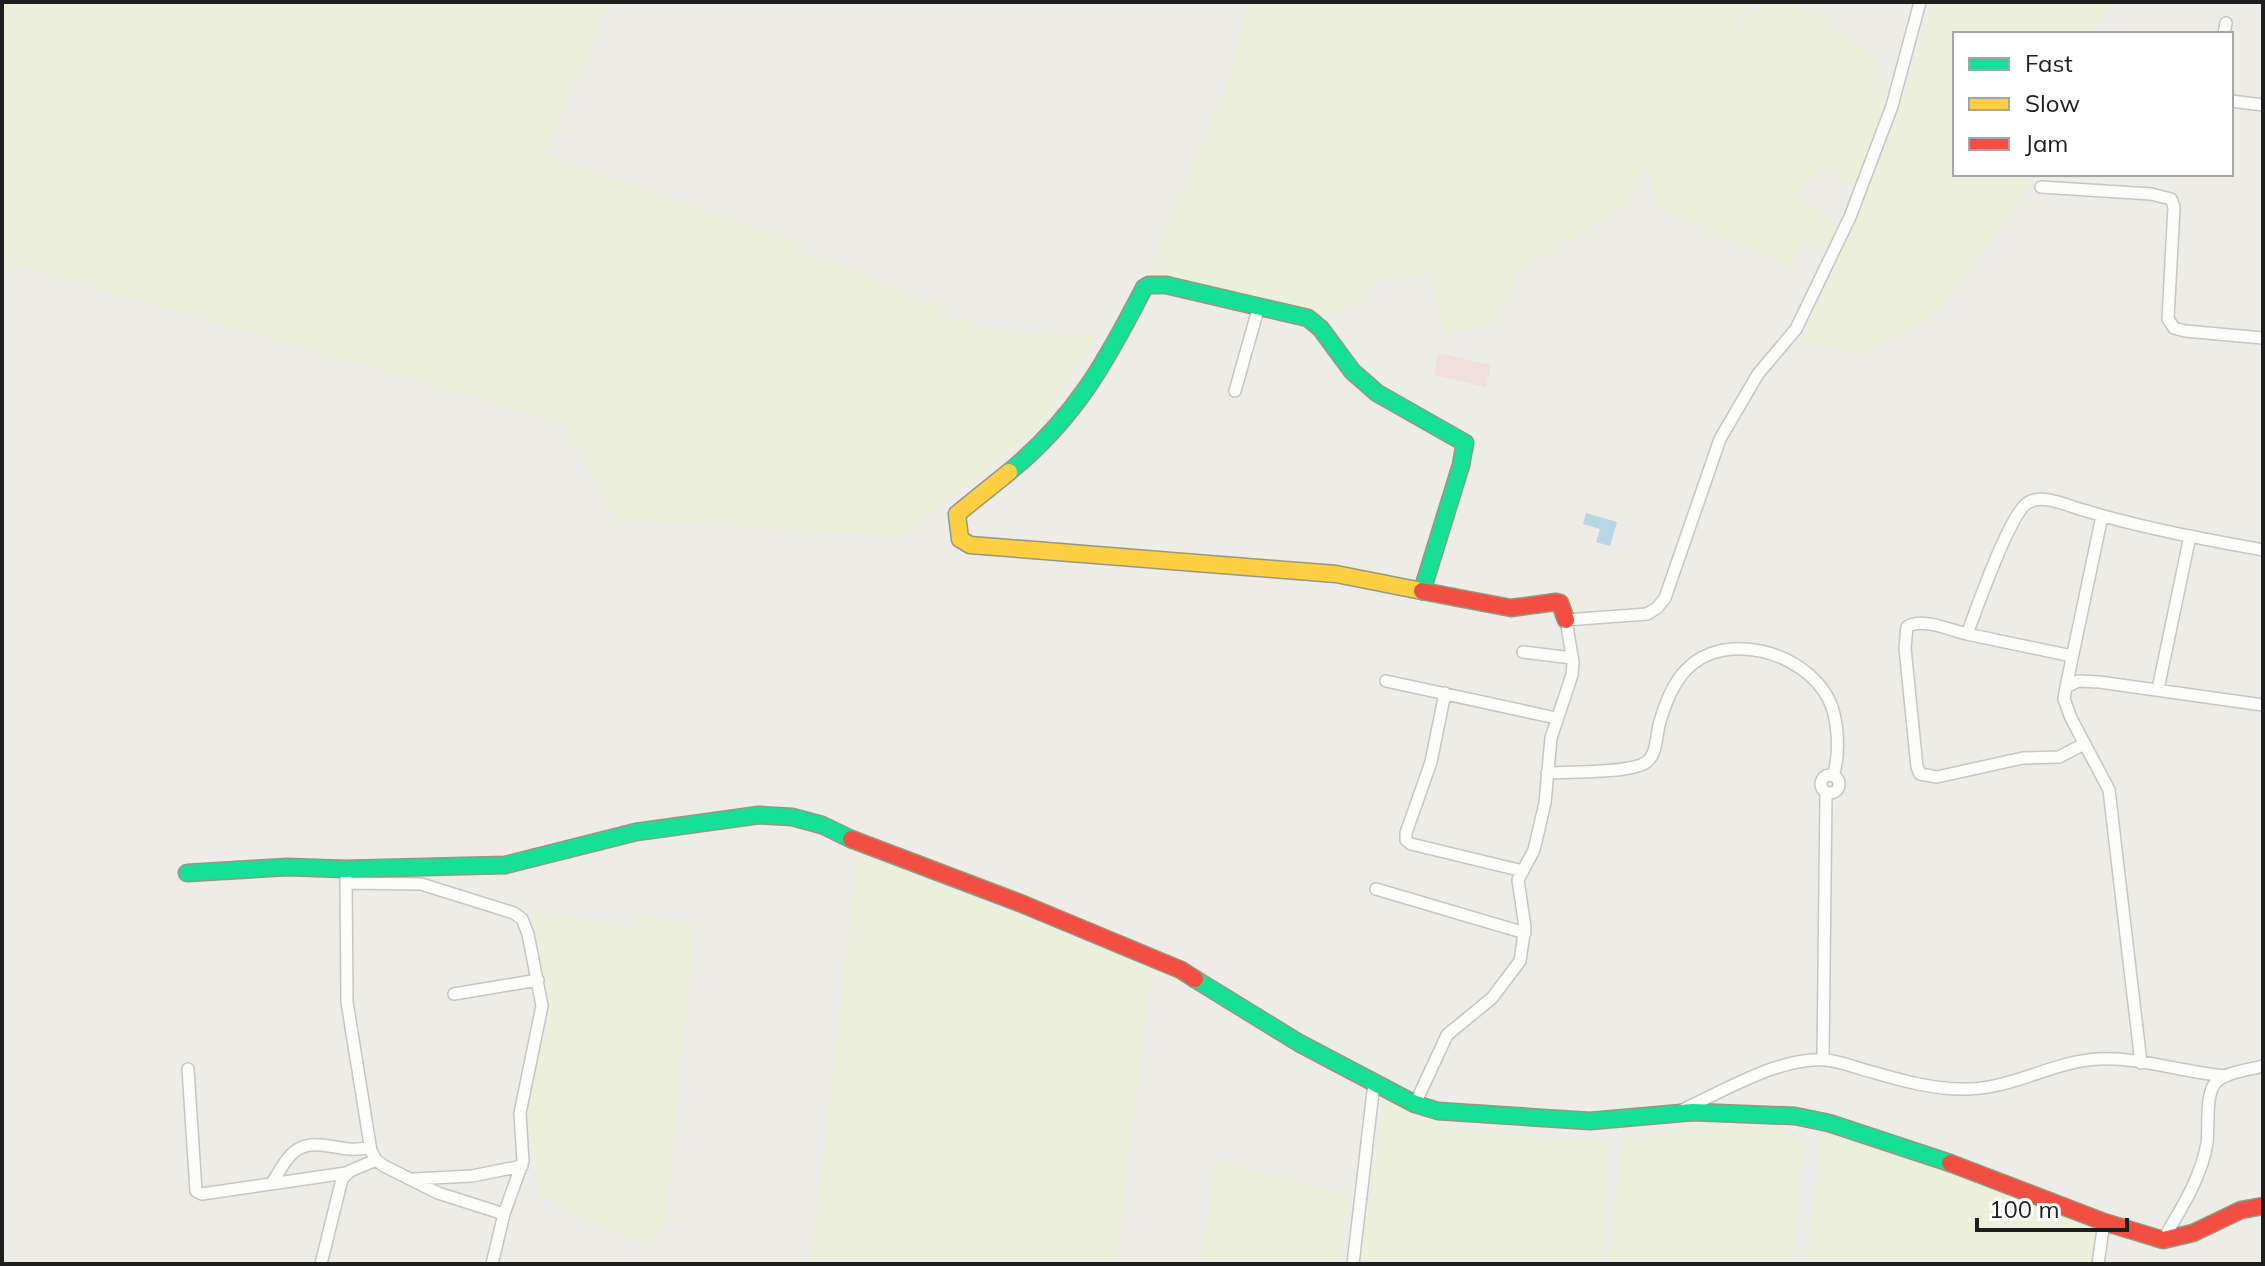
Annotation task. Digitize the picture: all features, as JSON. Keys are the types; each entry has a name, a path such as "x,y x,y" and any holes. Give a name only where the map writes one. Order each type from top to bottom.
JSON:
{"street":[{"path":"1566,620 1647,614 1665,598 1720,439 1758,374 1796,329 1850,217 1892,106 1920,2"},
{"path":"2233,101 2263,105"},
{"path":"2041,187 2151,194 2171,199 2174,207 2168,319 2174,328 2185,331 2263,338"},
{"path":"1415,1104 1447,1035 1492,998 1520,961 1525,933 1518,886 1534,850 1545,803 1551,738 1569,687 1572,658 1560,603 1511,608 1315,572 970,545 960,539 957,514 1050,435 1105,363 1144,288 1166,285 1299,315 1316,323 1349,369 1376,395 1465,443 1422,591"},
{"path":"1235,391 1259,306"},
{"path":"1967,634 2020,510 2030,502 2045,499 2102,516 2263,550"},
{"path":"2102,516 2072,656 2065,706 2109,790 2141,1063"},
{"path":"2158,689 2190,536"},
{"path":"2072,656 1917,623 1909,625 1905,632 1912,728 1920,774 1937,777 2023,758 2059,757 2084,744"},
{"path":"1547,773 1627,768 1643,764 1653,752 1664,712 1684,672 1696,662 1714,654 1742,649 1766,651 1785,657 1807,672 1821,687 1834,716 1837,759 1833,776 1838,781 1838,788 1826,792 1823,1059"},
{"path":"1523,652 1572,658"},
{"path":"1386,681 1556,718"},
{"path":"2066,687 2078,681 2263,705"},
{"path":"1445,693 1431,762 1406,840 1411,844 1523,871"},
{"path":"346,876 505,865 636,832 759,815 792,817 822,825 864,845 1043,912 1181,970 1299,1043 1415,1104 1452,1112 1590,1121 1693,1112 1769,1114 1829,1123 1918,1151 2104,1222 2163,1240 2193,1233 2241,1210 2263,1206"},
{"path":"187,873 287,867 421,884 514,913 524,923 542,1006 520,1113 522,1166 504,1214 492,1264"},
{"path":"346,876 347,1002 369,1147 376,1160 409,1179 459,1201 504,1214"},
{"path":"1376,889 1525,933"},
{"path":"454,994 538,980"},
{"path":"1673,1114 1746,1080 1798,1061 1823,1059 1941,1088 1965,1089 2019,1081 2085,1061 2119,1060 2181,1072 2226,1076"},
{"path":"2163,1240 2189,1195 2203,1159 2211,1090 2219,1079 2263,1066"},
{"path":"188,1069 196,1191 202,1194 346,1173 376,1160"},
{"path":"1353,1264 1374,1083"},
{"path":"272,1183 294,1152 312,1144 355,1151 369,1147"},
{"path":"409,1179 472,1176 522,1166"},
{"path":"321,1264 336,1197 346,1173"},
{"path":"2098,1264 2104,1222"}],"shaded area":[{"path":"1438,353 1491,365 1486,387 1434,375"}],"green space":[{"path":"2,2 611,2 544,154 784,239 980,328 1095,337 1041,425 902,536 615,520 563,423 2,261"},
{"path":"1250,2 1751,3 1727,39 1746,18 1768,2 1792,2 1822,19 1877,59 1873,73 1888,81 1879,122 1854,185 1818,167 1795,199 1839,227 1826,247 1803,240 1791,267 1656,207 1647,166 1622,208 1519,271 1498,322 1444,335 1430,274 1381,277 1358,303 1319,317 1263,314 1147,275 1232,70"},
{"path":"1934,2 2115,2 2089,32 1953,32 1953,176 2031,176 2022,197 1936,313 1860,356 1800,339 1885,151"},
{"path":"858,854 1152,970 1116,1264 811,1264"},
{"path":"538,911 625,926 647,915 687,923 694,939 665,1227 658,1229 655,1248 539,1196 537,1166 527,1140 525,1123 532,1079 550,1018 532,915"},
{"path":"1384,1103 1440,1126 1509,1135 1608,1141 1602,1264 1359,1264"},
{"path":"1747,1124 1786,1129 1786,1138 1805,1143 1791,1264 1607,1264 1623,1138 1647,1137 1692,1127"},
{"path":"1822,1135 1839,1135 1866,1143 2097,1229 2093,1264 1806,1264"},
{"path":"1216,1160 1348,1195 1340,1264 1200,1264"}],"water":[{"path":"1586,513 1617,522 1610,546 1596,542 1600,529 1583,524"}],"traffic: fast":[{"path":"1009,472 1071,410 1102,364 1144,288 1149,285 1166,285 1308,318 1321,329 1352,371 1377,393 1465,443 1422,591"},
{"path":"187,873 287,867 345,869 505,865 636,832 759,815 792,817 822,825 851,839"},
{"path":"1195,979 1299,1043 1415,1104 1438,1111 1590,1121 1693,1112 1795,1116 1829,1123 1950,1163"}],"traffic: slow":[{"path":"1009,472 957,514 960,539 970,545 1336,574 1422,591"}],"traffic: jam":[{"path":"1422,591 1511,608 1556,602 1560,603 1566,620"},
{"path":"851,839 1020,903 1181,970 1195,979"},
{"path":"1950,1163 2104,1222 2163,1240 2193,1233 2241,1210 2263,1206"}]}
